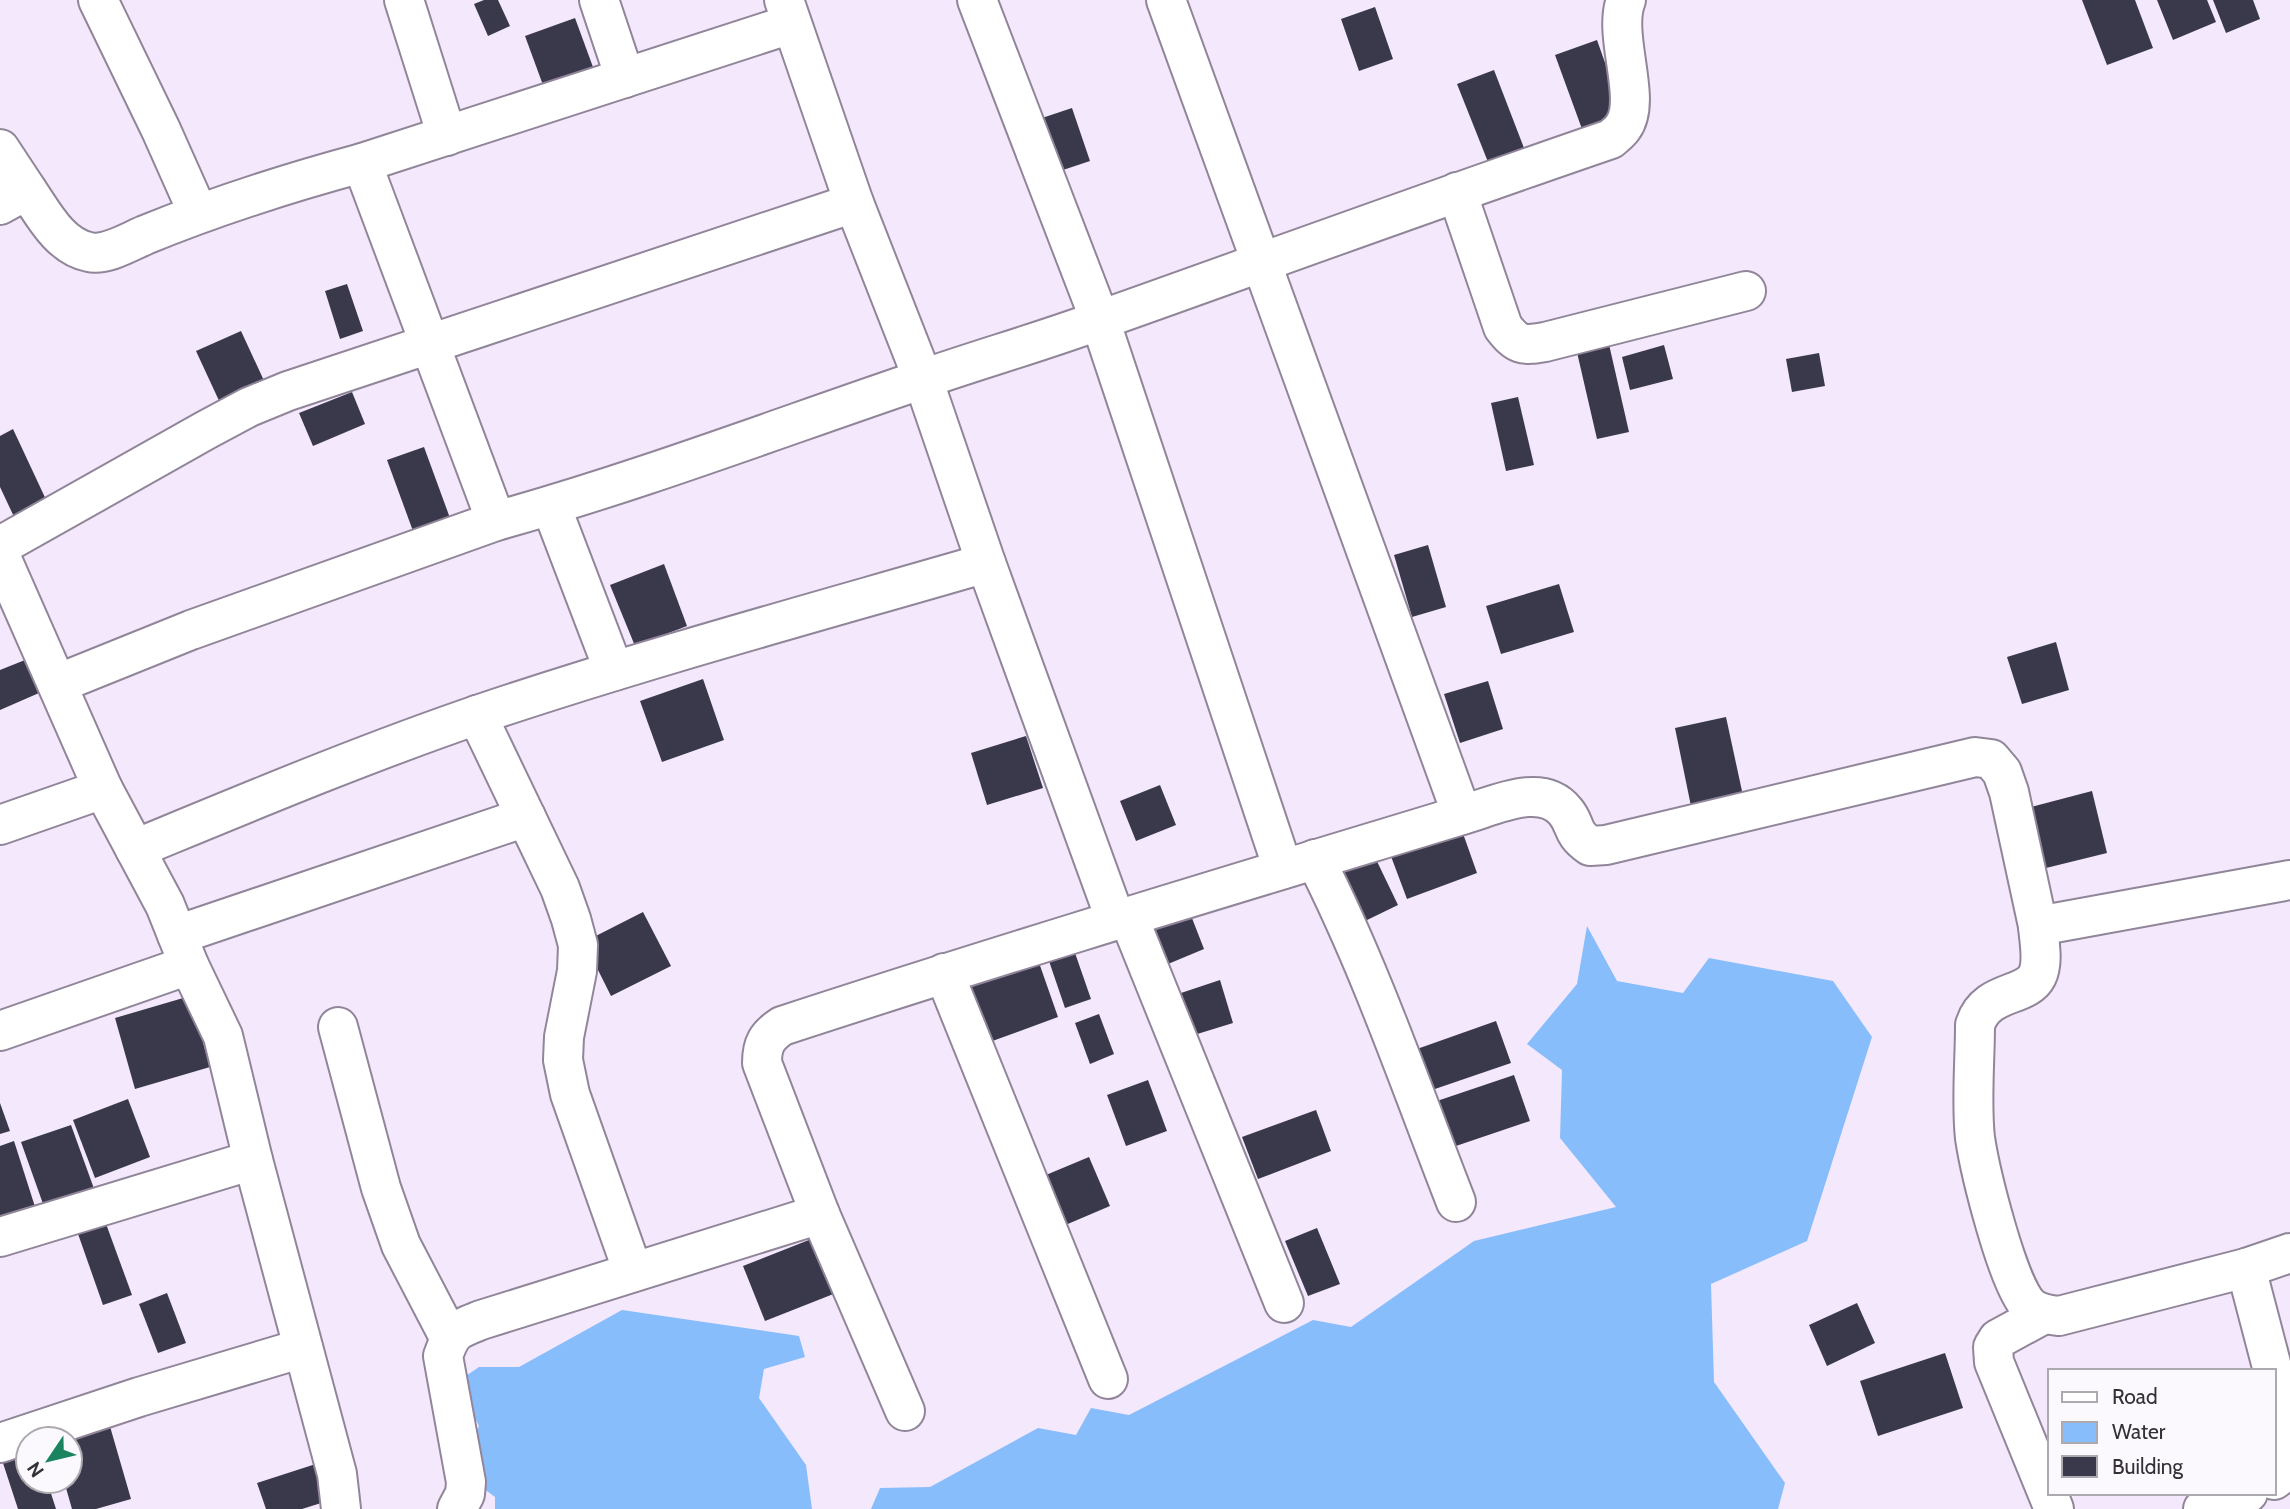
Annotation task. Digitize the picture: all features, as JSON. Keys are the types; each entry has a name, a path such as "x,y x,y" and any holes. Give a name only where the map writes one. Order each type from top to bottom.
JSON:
{"street":[{"path":"404,0 447,136"},
{"path":"599,0 625,78"},
{"path":"977,0 1100,320 1299,864 1339,907 1456,1202"},
{"path":"1166,0 1462,815"},
{"path":"57,684 217,620 496,521 551,506 750,440 1100,320 1611,139 1623,129 1628,120 1630,106 1624,18 1604,0"},
{"path":"105,2 198,214"},
{"path":"0,149 13,198 76,249 93,253 112,249 198,214 625,78 788,12 854,203 923,379 986,563 1122,918 1284,1303"},
{"path":"362,163 496,521"},
{"path":"1457,192 1503,327 1514,341 1528,345 1545,342 1746,291"},
{"path":"0,546 249,407 288,391 854,203"},
{"path":"551,506 614,671"},
{"path":"0,555 8,596 57,684 103,789 135,849 223,1036 253,1160 337,1474 341,1509"},
{"path":"135,849 363,757 477,715 614,671 986,563"},
{"path":"477,715 560,888 578,945 577,971 564,1037 563,1060 570,1094 633,1272"},
{"path":"905,1411 820,1214 762,1063 762,1047 770,1035 782,1026 944,973 1462,815 1537,796 1552,800 1566,812 1578,837 1590,846 1606,845 1975,757 1991,759 2002,772 2009,792 2038,926 2040,963 2037,976 2031,983 1994,1000 1979,1013 1975,1025 1975,1136 1983,1184 2009,1265 2021,1293 2030,1306 2044,1314 2059,1316 2246,1268 2290,1253"},
{"path":"0,825 103,789"},
{"path":"0,1031 183,950 526,817"},
{"path":"2038,926 2290,880"},
{"path":"944,973 1108,1380"},
{"path":"338,1027 381,1188 401,1245 449,1337"},
{"path":"0,1237 253,1160"},
{"path":"457,1509 465,1494 466,1482 443,1356 449,1337 481,1320 820,1214"},
{"path":"2246,1268 2273,1369"},
{"path":"2044,1314 1998,1339 1993,1347 1994,1362 2048,1494"},
{"path":"0,1443 139,1397 303,1349"},
{"path":"2276,1381 2290,1434"},
{"path":"2276,1479 2283,1474 2290,1457"},
{"path":"2203,1509 2242,1495"}],"water":[{"path":"1587,926 1617,981 1683,993 1709,958 1833,981 1872,1037 1807,1241 1711,1284 1714,1382 1785,1483 1778,1509 871,1509 880,1488 930,1487 1038,1428 1076,1435 1091,1408 1129,1415 1313,1320 1351,1327 1474,1241 1616,1207 1560,1138 1562,1070 1527,1044 1577,984"},
{"path":"622,1310 799,1336 805,1357 764,1369 759,1398 806,1465 812,1509 495,1509 495,1497 461,1472 479,1426 457,1382 479,1367 519,1367"}],"building":[{"path":"484,0 498,0 510,26 488,36 474,4"},
{"path":"2082,0 2135,0 2153,48 2107,65"},
{"path":"2157,0 2207,0 2216,22 2173,40"},
{"path":"2213,0 2253,0 2260,19 2226,33"},
{"path":"1375,7 1393,59 1359,71 1341,19"},
{"path":"575,18 597,78 547,96 525,36"},
{"path":"1597,40 1623,114 1582,129 1555,55"},
{"path":"1494,70 1524,148 1488,162 1457,84"},
{"path":"1072,108 1090,161 1057,172 1039,119"},
{"path":"347,284 363,331 340,339 325,291"},
{"path":"241,331 266,385 221,405 196,351"},
{"path":"1608,340 1629,432 1597,439 1576,348"},
{"path":"1664,345 1673,379 1630,390 1622,357"},
{"path":"1819,353 1825,386 1792,392 1786,359"},
{"path":"352,392 365,424 313,446 299,413"},
{"path":"1518,397 1534,465 1506,471 1491,403"},
{"path":"13,429 49,506 16,521 0,487 0,436"},
{"path":"424,447 454,529 417,542 387,460"},
{"path":"1428,545 1446,607 1412,617 1394,555"},
{"path":"664,564 687,626 635,646 610,585"},
{"path":"1559,584 1574,632 1501,654 1486,606"},
{"path":"2056,642 2069,690 2022,704 2007,657"},
{"path":"25,660 39,693 0,710 0,670"},
{"path":"703,679 724,740 662,762 640,701"},
{"path":"1488,681 1503,729 1460,743 1444,694"},
{"path":"1726,717 1745,805 1693,816 1675,728"},
{"path":"1026,736 1043,788 987,805 971,753"},
{"path":"1160,785 1176,825 1136,841 1120,801"},
{"path":"2092,791 2107,853 2046,868 2031,807"},
{"path":"1460,825 1477,873 1407,899 1389,851"},
{"path":"1372,851 1398,905 1365,921 1339,867"},
{"path":"643,912 671,966 611,996 584,942"},
{"path":"1190,913 1204,949 1168,964 1153,928"},
{"path":"1075,953 1091,999 1065,1008 1049,961"},
{"path":"1037,957 1058,1017 987,1043 965,983"},
{"path":"1220,980 1233,1023 1194,1035 1181,993"},
{"path":"190,996 210,1067 135,1089 115,1018"},
{"path":"1099,1014 1114,1054 1090,1064 1075,1023"},
{"path":"1496,1021 1511,1063 1432,1090 1417,1049"},
{"path":"1514,1075 1530,1121 1450,1148 1434,1102"},
{"path":"1148,1080 1167,1131 1126,1146 1107,1095"},
{"path":"128,1099 150,1157 95,1178 73,1120"},
{"path":"0,1103 10,1131 0,1134"},
{"path":"1316,1110 1331,1151 1258,1179 1242,1137"},
{"path":"71,1125 97,1197 47,1215 21,1142"},
{"path":"14,1141 37,1213 0,1225 0,1146"},
{"path":"1089,1157 1110,1206 1056,1229 1034,1180"},
{"path":"105,1221 132,1295 103,1305 77,1231"},
{"path":"1317,1228 1340,1284 1308,1296 1285,1241"},
{"path":"819,1236 841,1291 765,1321 743,1266"},
{"path":"167,1293 186,1343 158,1353 139,1304"},
{"path":"1857,1303 1875,1343 1827,1366 1809,1325"},
{"path":"1945,1353 1963,1408 1878,1436 1860,1381"},
{"path":"109,1423 131,1499 96,1509 72,1509 68,1495 84,1495 84,1433"},
{"path":"14,1453 14,1495 52,1495 56,1509 18,1509 1,1457"},
{"path":"325,1461 337,1498 302,1509 266,1509 257,1483"}]}
